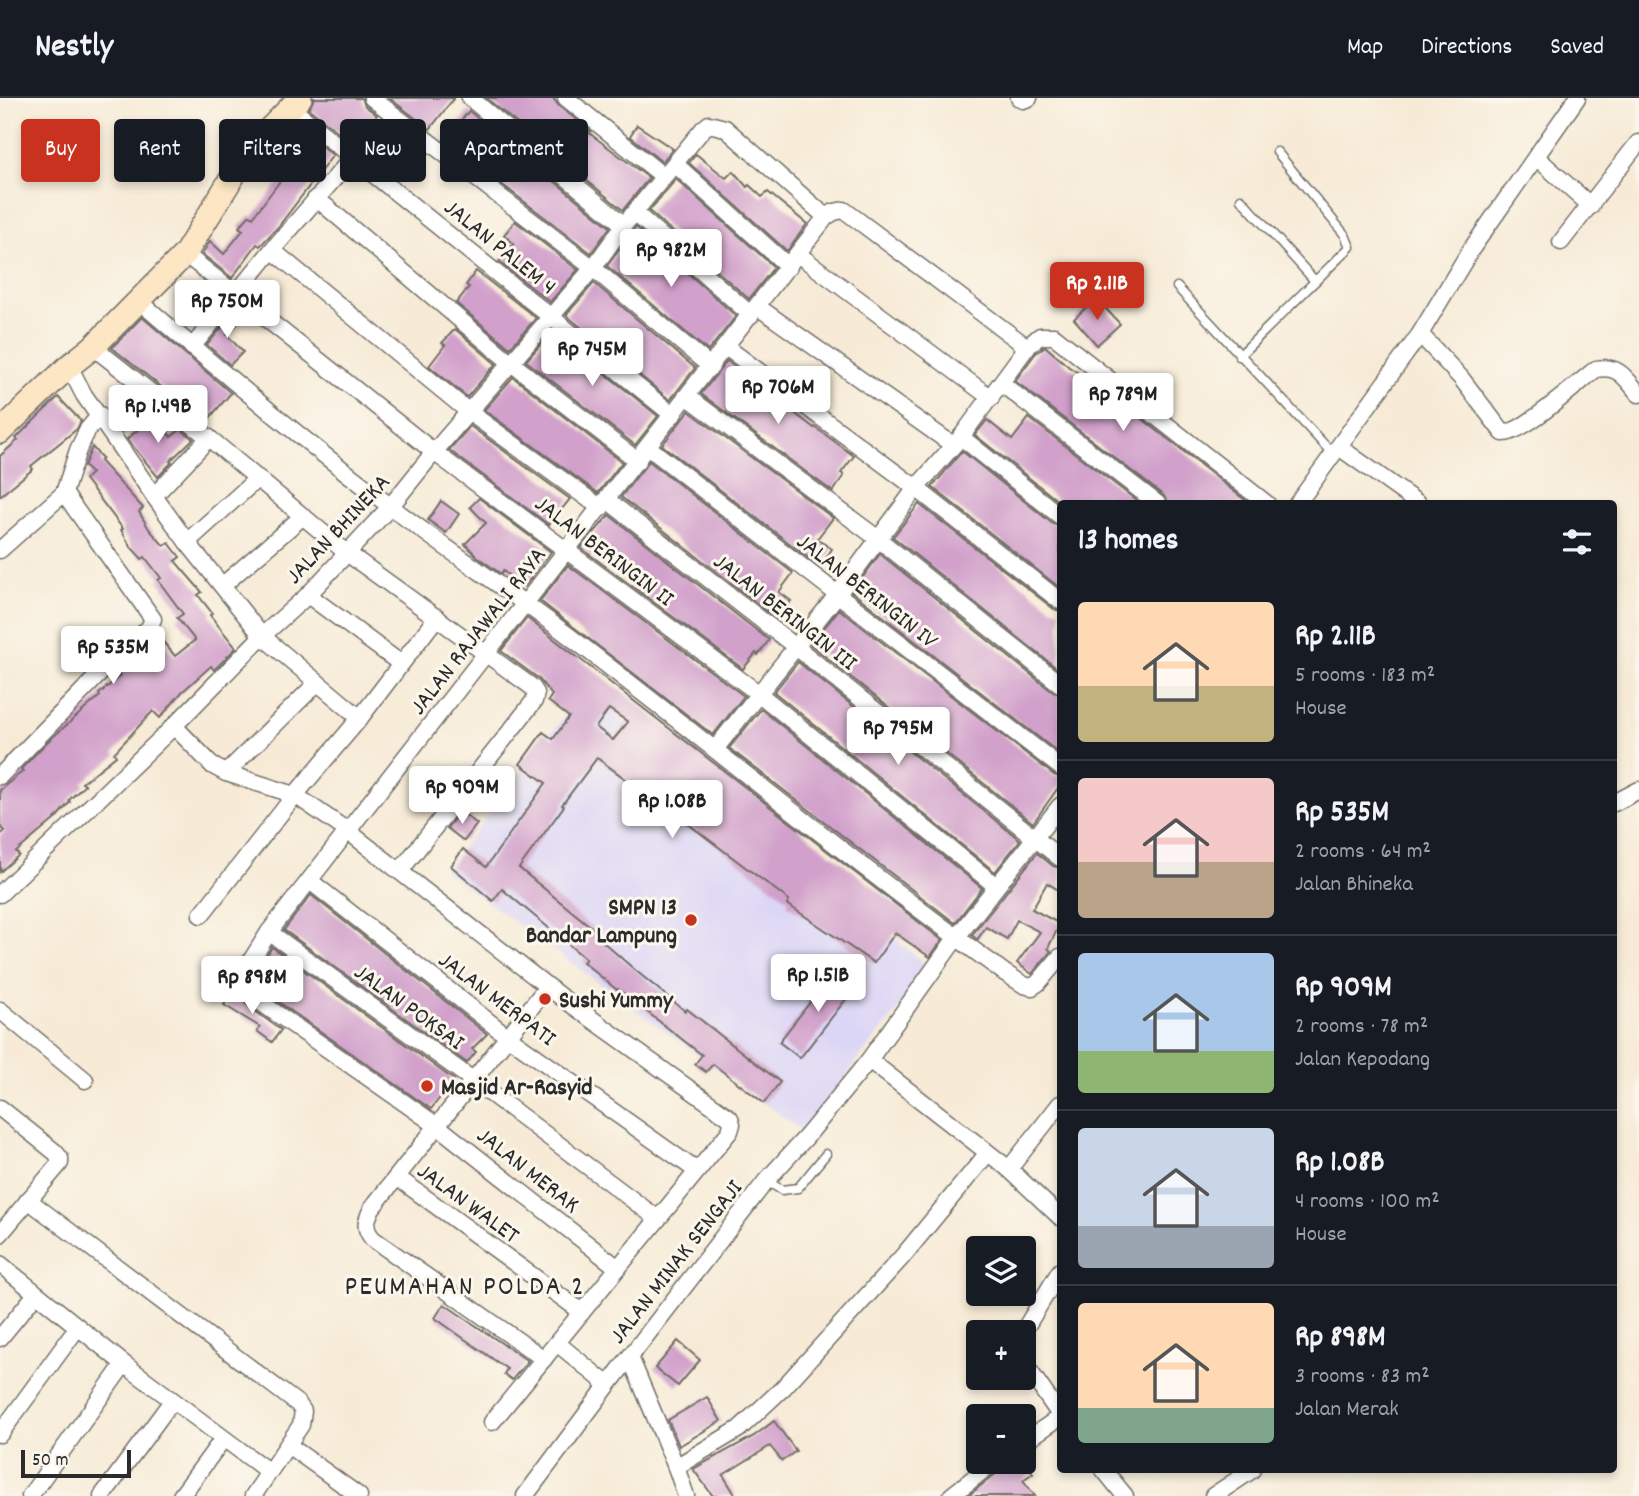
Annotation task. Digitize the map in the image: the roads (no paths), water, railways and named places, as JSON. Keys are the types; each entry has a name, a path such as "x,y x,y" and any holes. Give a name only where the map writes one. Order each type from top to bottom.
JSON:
{"street":[{"path":"372,98 593,268 711,367"},
{"path":"470,98 755,311 957,441 1057,514"},
{"path":"566,98 991,398"},
{"path":"1300,500 1420,334 1470,251 1577,98"},
{"path":"0,432 69,366 93,347 185,254 249,150 295,103"},
{"name":"JALAN PALEM 4","path":"295,103 340,145"},
{"name":"JALAN BHINEKA","path":"0,894 348,554 593,268 629,219 709,124 718,124 725,128 830,214"},
{"path":"1562,242 1639,142"},
{"path":"1536,157 1591,206"},
{"path":"192,347 340,171"},
{"name":"JALAN PALEM 4","path":"384,182 673,415"},
{"path":"316,198 510,362 638,461"},
{"path":"830,214 844,210 1027,346"},
{"name":"JALAN RAJAWALI RAYA","path":"242,984 245,970 269,932 830,214"},
{"name":"JALAN BERINGIN III","path":"272,250 468,412 604,505 796,647 1057,855"},
{"name":"JALAN BERINGIN II","path":"185,254 433,452 758,693 996,886"},
{"path":"138,300 390,507 527,603 956,938 1005,973 1032,987 1057,961"},
{"path":"1420,334 1461,378 1503,433 1508,434 1524,425 1596,369 1617,369 1639,394"},
{"path":"716,748 837,595 916,488 1002,384 1027,346 1040,336 1054,336 1263,500"},
{"path":"93,347 258,478 348,554 533,687 536,693 534,701 400,871"},
{"path":"726,348 916,488 1057,599"},
{"path":"69,366 85,395 154,496 262,636 360,718"},
{"path":"1002,384 1153,500"},
{"path":"688,397 877,538 1057,682"},
{"path":"0,550 64,493 78,450 88,429 100,415"},
{"path":"154,496 209,439"},
{"name":"JALAN BERINGIN IV","path":"648,447 1057,766"},
{"path":"1336,451 1413,500"},
{"path":"187,542 258,478"},
{"path":"0,776 149,628 153,619 64,493"},
{"path":"223,585 302,517"},
{"path":"308,595 401,663"},
{"path":"201,915 295,795 360,718 437,617"},
{"path":"226,773 317,683"},
{"path":"174,726 213,766 226,773 295,795 349,832 548,986 730,1118 730,1132 492,1422"},
{"path":"1617,801 1639,790"},
{"name":"JALAN MINAK SENGAJI","path":"525,1496 766,1181 869,1060 956,938 1057,810"},
{"name":"JALAN MERPATI","path":"310,881 507,1036 697,1171"},
{"name":"JALAN POKSAI","path":"269,932 658,1219"},
{"name":"JALAN MERAK","path":"242,984 253,997 436,1125 618,1268"},
{"path":"544,1359 373,1239 366,1231 366,1222 372,1208 398,1178 436,1125 548,986"},
{"path":"0,1010 85,1080"},
{"path":"869,1060 1057,1209"},
{"path":"0,1108 60,1158 56,1169 28,1200 6,1215 0,1234"},
{"path":"1009,1169 1057,1108"},
{"path":"677,1467 739,1429 783,1388 904,1256 987,1154"},
{"name":"JALAN WALET","path":"398,1178 582,1312"},
{"path":"28,1200 298,1404 303,1411 301,1425 255,1496"},
{"path":"0,1264 124,1364 269,1472"},
{"path":"1030,1320 1057,1276"},
{"path":"0,1338 36,1294"},
{"path":"0,1434 78,1327"},
{"path":"557,1343 608,1385"},
{"path":"630,1357 677,1467 685,1496"},
{"path":"30,1496 124,1364"},
{"path":"1036,1381 1057,1412"},
{"path":"102,1496 172,1401"},
{"path":"1036,1433 1057,1418"},
{"path":"181,1496 223,1439"},
{"path":"288,1445 359,1496"},
{"path":"1106,1473 1125,1496"},
{"path":"1213,1496 1248,1473"},
{"path":"951,1496 979,1474"}],"lane":[{"path":"1239,356 1350,247 1349,241 1277,152"},
{"path":"1241,199 1315,281"},
{"path":"1177,288 1239,356 1336,451"},
{"path":"766,1181 782,1190 798,1188 826,1154"}],"place":[{"name":"SMPN 13 Bandar Lampung","path":"691,920"},
{"name":"Sushi Yummy","path":"545,999"},
{"name":"Masjid Ar-Rasyid","path":"427,1086"}],"district":[{"name":"PEUMAHAN POLDA 2","path":"465,1284"}]}
